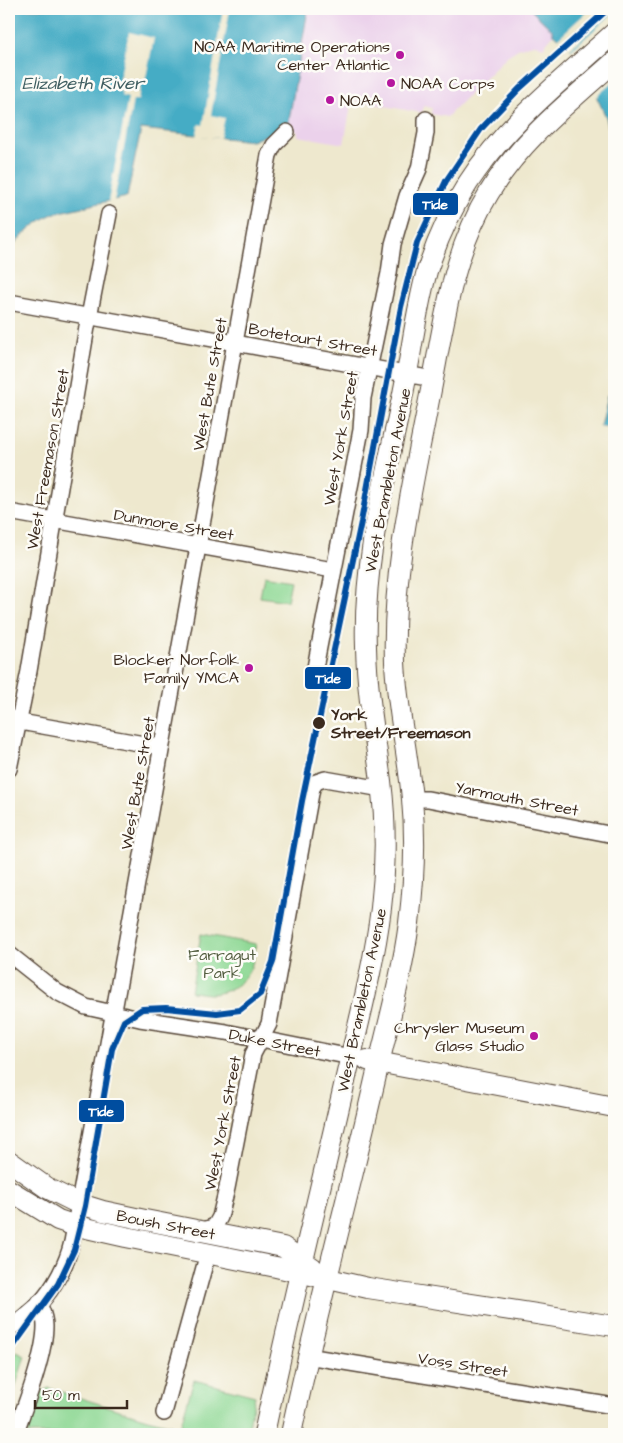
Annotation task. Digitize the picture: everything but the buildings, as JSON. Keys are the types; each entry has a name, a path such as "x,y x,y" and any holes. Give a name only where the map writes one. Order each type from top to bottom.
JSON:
{"main road":[{"name":"West Brambleton Avenue","path":"264,1434 281,1352 372,961 380,918 384,854 382,789 368,685 366,600 374,530 425,279 442,232 475,173 509,130 614,33"},
{"name":"West Brambleton Avenue","path":"290,1434 307,1356 400,972 408,925 414,854 412,799 396,676 396,601 403,535 451,286 467,234 504,170 520,150 548,122 614,62"},
{"name":"Duke Street","path":"350,1057 614,1107"},
{"name":"Boush Street","path":"9,1160 47,1188 79,1204 120,1215 283,1247 302,1267"},
{"name":"Boush Street","path":"9,1190 58,1220 145,1242 302,1267 326,1278 383,1290 614,1326"}],"street":[{"name":"West York Street","path":"313,678 361,430 364,398 393,244 407,196 421,162 426,133 426,119"},
{"name":"West Bute Street","path":"9,1329 39,1303 64,1264 70,1249 269,155 274,145 286,132"},
{"name":"West Freemason Street","path":"9,769 13,721 29,671 89,317 109,214"},
{"name":"Botetourt Street","path":"9,302 433,379"},
{"name":"Dunmore Street","path":"9,512 333,570"},
{"path":"13,721 161,747"},
{"name":"West York Street","path":"202,1231 213,1228 217,1224 228,1188 253,1054 269,1024 311,792 318,780 382,789"},
{"name":"Yarmouth Street","path":"412,799 428,799 614,835"},
{"name":"Duke Street","path":"9,954 57,992 86,1007 350,1057"},
{"path":"164,1413 208,1253"},
{"path":"15,1434 43,1341 44,1319 39,1303"},
{"name":"Voss Street","path":"307,1356 614,1406"}],"shaded area":[{"path":"308,9 530,9 554,34 543,47 536,44 529,45 507,56 447,117 431,114 432,108 423,106 422,113 352,100 344,144 298,136 298,133 288,124"}],"green space":[{"path":"264,576 291,581 287,601 260,597"},
{"name":"Farragut Park","path":"201,934 256,944 253,961 248,973 240,983 223,992 208,994 191,992"},
{"path":"17,1352 25,1356 9,1408 9,1364"},
{"path":"194,1380 255,1396 247,1434 178,1434"},
{"path":"49,1388 172,1425 168,1434 27,1434 42,1391"}],"water":[{"name":"Elizabeth River","path":"9,9 308,9 288,126 252,141 141,129 127,197 55,213 30,229 9,250"},
{"path":"530,9 614,9 614,153 606,117 577,55 552,33 554,32"},
{"path":"607,395 614,397 614,429 600,426"}],"pier":[{"path":"223,9 230,9 211,115 225,118 220,138 196,136 199,124 203,125"},
{"path":"590,9 614,9 568,51 556,40"},
{"path":"614,12 614,81 595,98 575,56 569,52"},
{"path":"129,32 154,38 145,82 141,82 138,100 133,100 114,201 108,202 128,98 121,96 122,92 118,91"}],"transit line":[{"name":"Tide","path":"9,1352 58,1284 74,1250 85,1206 112,1049 124,1021 142,1009 166,1008 217,1013 240,1010 260,994 273,962 302,801 361,522 401,307 417,243 446,181 481,129 519,89 608,9"}],"place":[{"name":"NOAA Maritime Operations Center Atlantic","path":"400,55"},
{"name":"NOAA Corps","path":"391,83"},
{"name":"NOAA","path":"330,100"},
{"name":"Blocker Norfolk Family YMCA","path":"249,668"},
{"name":"York Street/Freemason","path":"319,723"},
{"name":"Chrysler Museum Glass Studio","path":"534,1036"}]}
